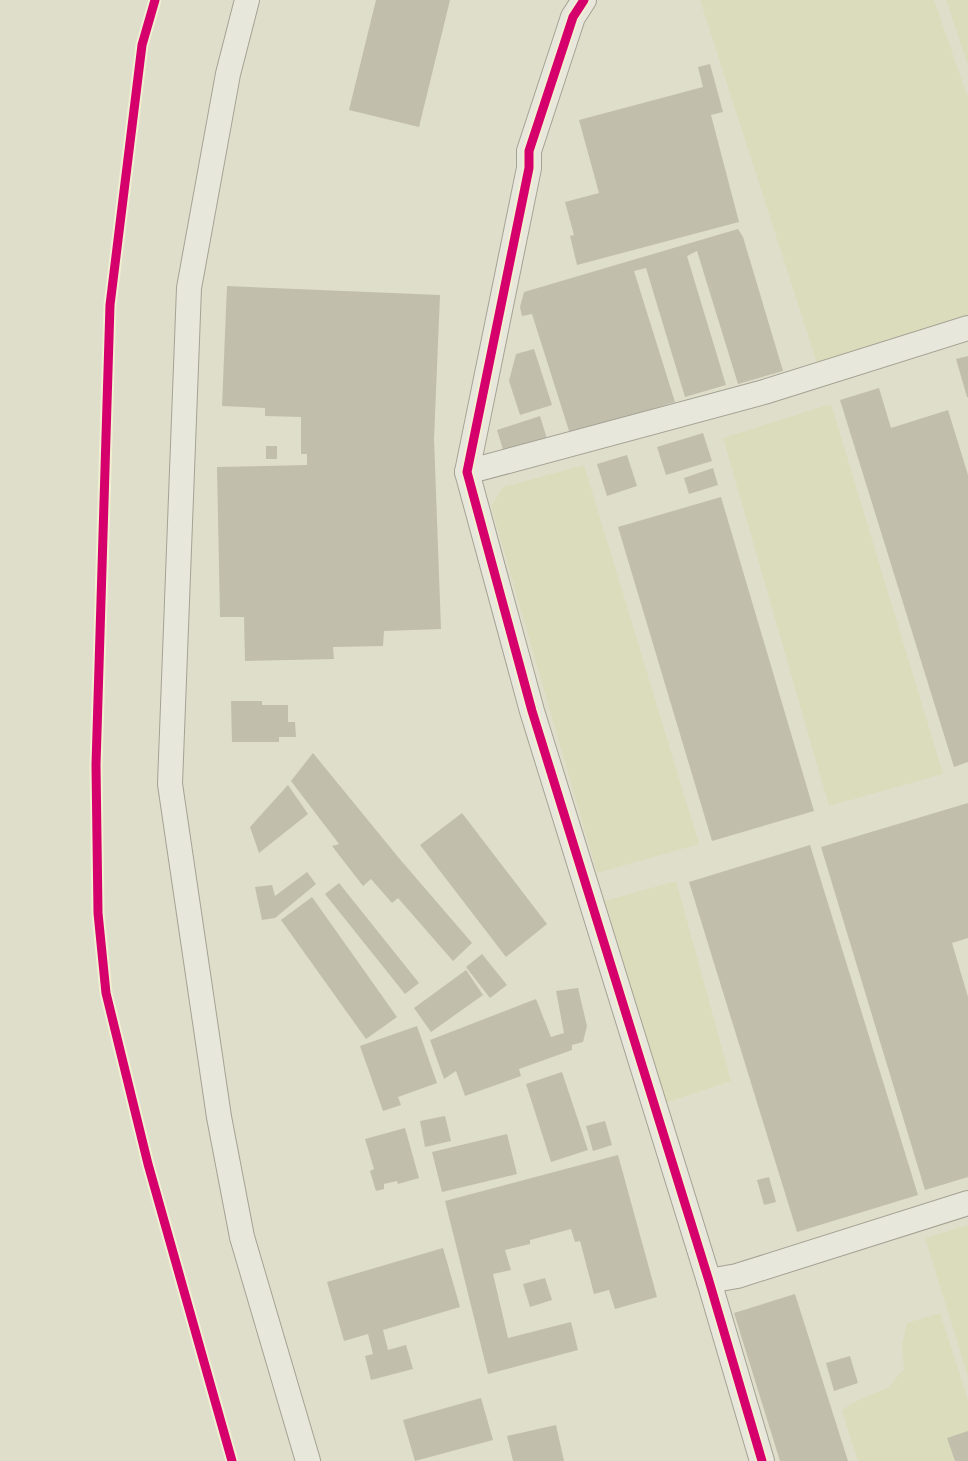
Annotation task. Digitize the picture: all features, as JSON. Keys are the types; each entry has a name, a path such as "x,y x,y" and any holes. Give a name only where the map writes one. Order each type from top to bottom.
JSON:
{"street":[{"path":"247,0 228,74 189,288 170,784 219,1117 242,1237 308,1461"},
{"path":"584,0 573,17 529,151 529,168 467,472 532,711 709,1281 762,1461"},
{"path":"467,472 764,392 968,328"},
{"path":"709,1281 737,1276 968,1203"}],"green space":[{"path":"700,0 934,0 968,98 968,318 817,363"},
{"path":"946,0 968,0 968,66"},
{"path":"831,404 943,774 829,806 723,438"},
{"path":"584,465 699,844 597,873 491,506 503,487"},
{"path":"676,881 731,1081 665,1103 605,901"},
{"path":"968,1225 968,1376 925,1238"},
{"path":"940,1313 968,1400 968,1461 858,1461 842,1411 850,1404 889,1387 904,1369 902,1345 907,1323"}],"building":[{"path":"376,0 450,0 419,127 349,110"},
{"path":"710,64 723,112 711,115 739,222 577,265 570,236 574,235 565,202 599,193 579,120 703,87 698,67"},
{"path":"738,229 743,237 783,371 738,384 697,251 687,256 726,385 685,397 646,268 634,271 675,402 570,434 532,314 522,316 520,307 524,292"},
{"path":"227,286 440,295 434,439 441,629 384,631 383,646 333,647 334,659 245,661 244,617 220,617 217,467 307,465 307,454 301,454 301,417 265,416 265,408 222,406"},
{"path":"534,349 552,405 520,415 509,381 516,354"},
{"path":"968,356 968,397 967,397 956,359"},
{"path":"879,388 891,428 948,410 968,475 968,762 954,767 840,400"},
{"path":"540,416 547,439 504,453 497,430"},
{"path":"703,433 712,461 666,475 657,447"},
{"path":"266,446 277,446 277,459 266,459"},
{"path":"627,455 637,486 607,496 597,464"},
{"path":"713,468 718,485 689,494 684,478"},
{"path":"721,497 814,811 712,841 618,527"},
{"path":"231,701 262,701 262,705 288,705 288,722 295,722 296,737 279,737 279,742 232,742"},
{"path":"313,753 472,943 453,961 398,898 392,903 371,879 363,886 332,846 339,844 291,781"},
{"path":"288,785 308,814 259,853 250,827"},
{"path":"968,803 968,938 952,943 968,997 968,1177 925,1190 821,847"},
{"path":"462,813 547,924 506,957 420,845"},
{"path":"810,845 918,1195 797,1232 689,882"},
{"path":"307,872 316,884 275,918 262,920 255,887 272,885 275,896"},
{"path":"339,883 419,983 405,994 325,894"},
{"path":"312,897 397,1017 366,1039 281,920"},
{"path":"482,954 507,985 490,998 466,967"},
{"path":"466,970 483,995 431,1032 414,1008"},
{"path":"578,988 587,1026 583,1042 572,1045 572,1050 519,1069 521,1076 465,1096 456,1071 444,1079 430,1040 536,999 551,1037 564,1033 556,991"},
{"path":"417,1026 437,1083 398,1097 401,1105 383,1111 360,1046"},
{"path":"562,1072 588,1150 551,1162 526,1084"},
{"path":"445,1116 451,1141 425,1147 420,1121"},
{"path":"605,1121 612,1145 593,1151 586,1126"},
{"path":"405,1128 419,1178 398,1184 397,1181 384,1184 384,1189 376,1191 370,1171 374,1169 365,1139"},
{"path":"507,1134 517,1174 442,1192 432,1152"},
{"path":"618,1155 657,1297 615,1309 609,1290 594,1294 580,1241 575,1242 571,1229 530,1240 530,1244 505,1250 511,1270 493,1274 508,1338 571,1322 578,1350 488,1374 445,1201"},
{"path":"769,1177 776,1202 764,1205 757,1180"},
{"path":"443,1248 460,1307 383,1330 388,1350 406,1345 413,1369 371,1380 365,1356 373,1354 368,1334 344,1341 327,1282"},
{"path":"545,1278 552,1300 530,1307 523,1284"},
{"path":"795,1294 848,1461 780,1461 734,1313"},
{"path":"850,1356 858,1383 834,1391 826,1363"},
{"path":"481,1398 493,1440 415,1461 403,1420"},
{"path":"556,1425 564,1461 513,1461 507,1436"},
{"path":"968,1431 968,1461 955,1461 947,1438"}],"cycle path":[{"path":"155,0 142,45 110,305 96,765 98,913 106,993 148,1164 232,1461"},
{"path":"584,0 573,17 529,151 529,168 467,472 532,711 709,1281 762,1461"}]}
